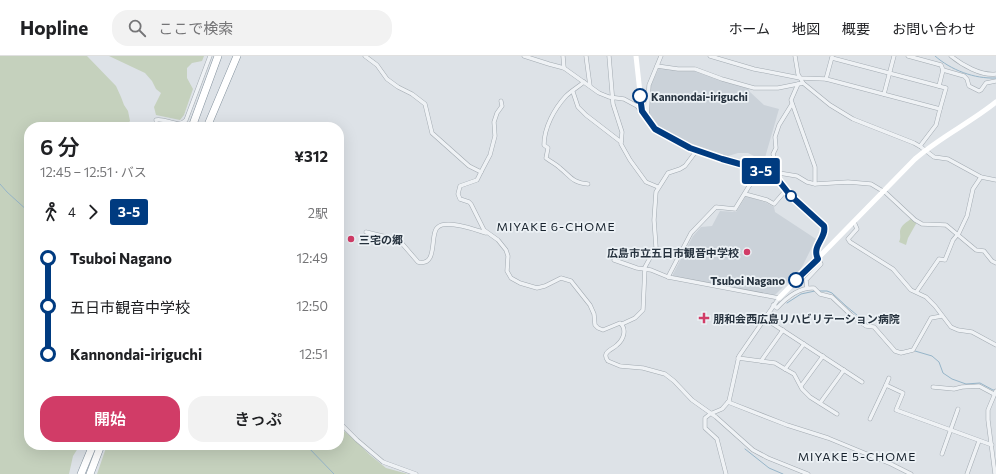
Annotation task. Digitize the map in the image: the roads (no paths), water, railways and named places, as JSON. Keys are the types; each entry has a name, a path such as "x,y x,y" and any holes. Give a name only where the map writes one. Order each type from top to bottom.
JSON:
{"highway":[{"path":"194,122 218,56"},
{"path":"209,122 237,56"},
{"path":"81,474 91,450"},
{"path":"90,474 99,450"}],"street":[{"path":"184,122 210,56"},
{"path":"365,56 377,65 387,79 423,101 432,133 469,166 481,172"},
{"path":"524,56 535,58 548,64 564,68 599,93 628,101 642,111 655,129 697,150 775,176 786,190 824,226 824,230 816,249 816,256 821,264 806,280 807,288"},
{"path":"563,56 564,68"},
{"path":"586,56 590,86"},
{"path":"609,56 614,107 622,132 620,144 646,182 658,187"},
{"path":"636,56 642,111"},
{"path":"647,118 648,90 661,56"},
{"path":"710,56 754,69 800,78 826,79 940,109"},
{"path":"795,56 795,63 801,84 791,100 815,167 815,184"},
{"path":"884,94 894,56"},
{"path":"908,56 938,64 943,70 964,76 970,86 979,91 986,83 996,81"},
{"path":"951,56 961,64 984,73 996,74"},
{"path":"826,79 832,57 946,88 936,126 920,146"},
{"path":"657,66 678,69 695,69 722,79 754,88 778,88 801,84 844,114 920,146 932,156 948,159 981,177 996,180"},
{"path":"938,86 943,70"},
{"path":"584,82 566,97 554,112 545,134 544,145 548,148 546,158 573,180 578,183 588,184"},
{"path":"573,92 578,107 621,142"},
{"path":"487,233 470,203 460,199 458,194 460,186 475,181 490,155 494,136 494,122 497,112 502,106 501,101"},
{"path":"726,474 717,438 705,428 705,418 722,409 728,402 738,358 773,305 926,150 951,132 974,119 996,102"},
{"path":"779,173 773,154 776,148 775,137 779,125 792,104"},
{"path":"157,122 156,120 171,122"},
{"path":"366,232 399,240 420,263 426,261 431,256 436,230 441,225 451,224 487,233 498,240 506,250 508,256 507,271 511,278 520,283 537,288 545,286 561,278 568,279 590,305 594,314 594,324 596,327 603,330 615,324 622,324 635,318 643,310 646,263 656,247 654,215 658,187 668,173 685,166 697,150"},
{"path":"668,278 691,233 716,207 736,209 759,170"},
{"path":"775,176 779,173 797,176 807,182 815,184 827,182 871,184 884,192 918,222 922,224 946,225 976,250 984,252 992,262 996,263"},
{"path":"917,291 939,259 945,260 953,240 958,235 967,216 973,189 981,177"},
{"path":"745,194 767,200 774,204 786,190"},
{"path":"854,222 856,229 849,237 848,241 892,270 907,286 926,297 951,327 958,330 972,332 996,345"},
{"path":"614,260 637,268 651,270 668,278 779,298"},
{"path":"773,305 777,308 787,298 803,289 814,288 820,294 832,297 851,315 866,326 874,327 895,351 901,353 913,350 931,318 942,316"},
{"path":"764,318 862,382"},
{"path":"622,324 625,334 619,344 607,352 606,357 608,361 620,366 643,368 665,374 674,380 692,400 711,414 753,450 768,458 808,474"},
{"path":"762,361 782,330"},
{"path":"785,369 804,344"},
{"path":"800,386 823,356"},
{"path":"738,358 775,364 794,374 800,386 810,397 837,414"},
{"path":"820,403 844,370"},
{"path":"870,419 889,378"},
{"path":"886,385 903,393 896,410 992,445"},
{"path":"933,387 954,389 979,386 995,392 988,415 995,474"},
{"path":"728,402 787,425 828,438 891,464 911,474"},
{"path":"942,454 958,409"},
{"path":"344,427 383,462 416,474"},
{"path":"967,474 979,441"}],"waterway":[{"path":"935,56 963,73 979,77 996,78"},
{"path":"0,184 24,207"},
{"path":"787,303 801,294 815,291"},
{"path":"819,291 827,291 832,293 869,325"},
{"path":"915,351 932,356 939,362 943,373 952,379 966,384 980,383 993,390 996,390"},
{"path":"745,449 769,468 783,474"},
{"path":"311,450 334,474"}],"place":[{"name":"Kannondai-iriguchi","path":"640,96"},
{"name":"三宅の郷","path":"351,239"},
{"name":"広島市立五日市観音中学校","path":"747,252"},
{"name":"Tsuboi Nagano","path":"796,280"},
{"name":"朋和会西広島リハビリテーション病院","path":"704,318"}],"district":[{"name":"MIYAKE 6-CHOME","path":"556,226"},
{"name":"MIYAKE 5-CHOME","path":"857,456"}]}
